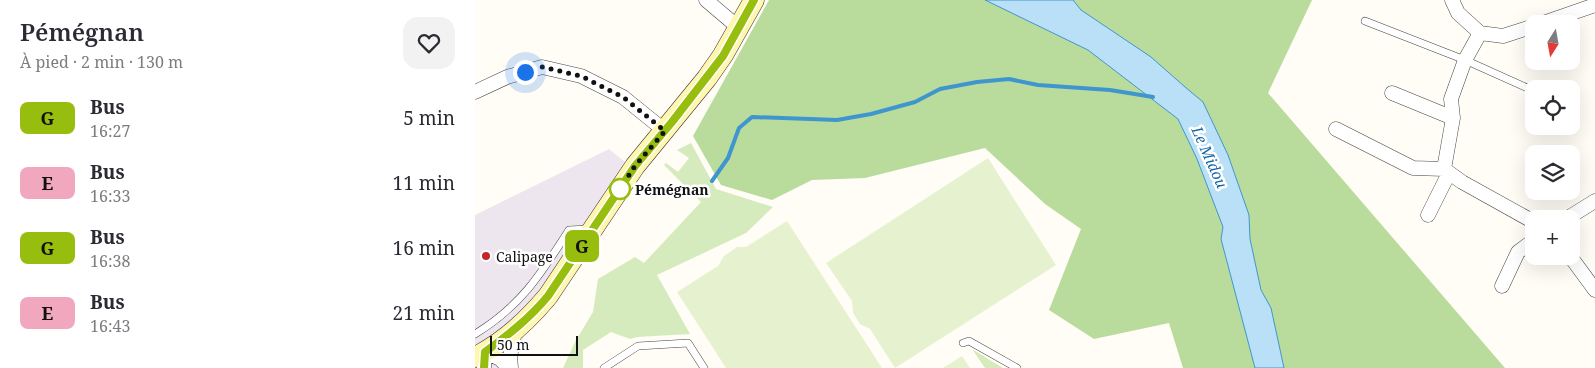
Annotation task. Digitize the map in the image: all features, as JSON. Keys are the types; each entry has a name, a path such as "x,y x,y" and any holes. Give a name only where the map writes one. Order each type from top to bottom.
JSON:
{"street":[{"path":"706,0 739,28"},
{"path":"481,359 536,311 548,296 635,166 665,131 723,56 754,0"},
{"path":"1451,0 1458,13 1480,33 1503,36 1525,29"},
{"path":"1566,15 1595,5"},
{"path":"1428,216 1446,171 1453,118 1451,99 1465,60 1480,33"},
{"path":"475,92 507,77 542,67 581,76 623,97 665,131"},
{"path":"1392,93 1453,118"},
{"path":"1336,129 1413,168 1446,171 1525,217"},
{"path":"1580,210 1595,201"},
{"path":"1502,286 1517,252 1525,246"},
{"path":"1577,265 1595,290"},
{"path":"510,368 515,330"},
{"path":"481,359 500,359 510,368"}],"lane":[{"path":"1365,20 1465,60 1525,88"},
{"path":"475,334 511,309 534,282 569,230 594,228"},
{"path":"963,343 969,341 1017,368"},
{"path":"604,368 638,346 688,343 705,368"}],"shaded area":[{"path":"609,149 625,162 506,368 475,368 475,215"}],"green space":[{"path":"769,0 1312,0 1268,93 1505,368 1183,368 1169,323 1094,339 1049,310 1081,229 1045,204 985,148 865,178 812,180 772,200 721,185 693,136"},
{"path":"691,143 716,189 773,207 746,233 657,275 690,334 630,339 611,332 583,350 583,368 563,368 575,342 593,312 598,279 635,257 644,263 701,202 664,165 666,163 678,172 689,158 677,150"},
{"path":"988,158 1056,265 895,368 870,329 860,324 853,313 852,301 826,263"},
{"path":"787,221 882,368 726,368 677,292 718,266 724,256 737,247 746,247"},
{"path":"972,349 1003,368 985,368"},
{"path":"962,356 970,368 943,368"}],"water":[{"name":"Le Midou","path":"985,0 1073,0 1081,10 1151,57 1203,102 1228,155 1249,215 1250,239 1261,290 1271,308 1284,368 1255,368 1221,239 1223,227 1197,159 1178,119 1088,50"}],"waterway":[{"path":"712,181 728,158 739,128 752,117 837,120 871,114 915,102 940,89 977,82 1009,79 1038,85 1110,90 1153,97"}],"bus line":[{"name":"G","path":"484,368 485,352 515,330 536,311 548,296 635,166 723,56 754,0"}],"place":[{"name":"Pémégnan","path":"620,189"},
{"name":"Calipage","path":"486,256"}],"route":[{"path":"525,72 542,67 581,76 623,97 665,131 635,166 620,189"}]}
